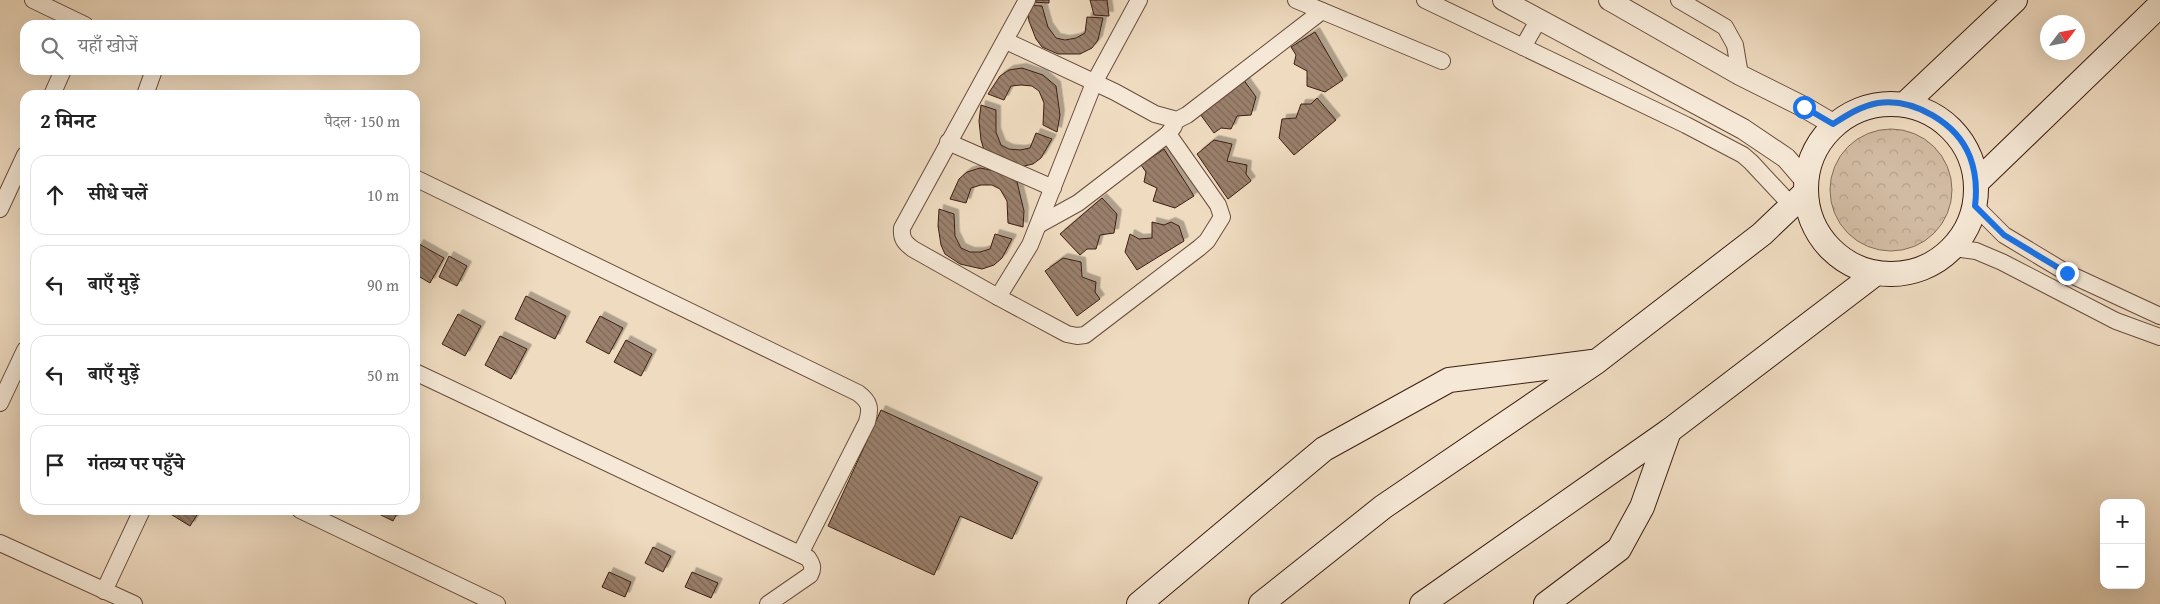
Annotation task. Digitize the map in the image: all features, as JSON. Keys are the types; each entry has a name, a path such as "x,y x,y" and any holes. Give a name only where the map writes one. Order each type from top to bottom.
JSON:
{"main road":[{"path":"1905,104 2015,0"},
{"path":"1976,195 2160,5"},
{"path":"1261,604 1383,507 1596,362 1762,234 1800,193 1818,142 1833,124 1854,111 1878,103 1905,104 1935,115 1964,143 1971,158 1976,195 1969,225 1954,248 1941,259 1920,270 1893,275 1875,274 1839,258 1824,243 1811,221 1800,193"},
{"path":"1422,604 1669,431 1875,274"},
{"path":"1139,604 1324,450 1449,380 1596,362"},
{"path":"1546,604 1619,549 1642,507 1669,431"}],"street":[{"path":"33,0 74,20"},
{"path":"1027,0 902,228 902,236 905,242 913,249 998,298 1067,334 1085,335 1207,241 1220,224 1221,212 1168,134"},
{"path":"998,298 1030,245 1040,224 1094,83 1139,0"},
{"path":"1298,0 1442,61"},
{"path":"1425,0 1709,136 1800,193"},
{"path":"1503,0 1743,128 1786,158 1800,193"},
{"path":"1609,0 1740,75 1804,107 1833,124"},
{"path":"1679,0 1725,27 1735,45 1740,75"},
{"path":"1040,224 1078,202 1168,134 1178,120 1322,11"},
{"path":"1523,47 1539,18"},
{"path":"2130,34 2160,20"},
{"path":"1006,41 1155,114 1178,120"},
{"path":"54,90 61,75"},
{"path":"147,90 152,75"},
{"path":"948,142 1053,188"},
{"path":"0,210 5,186 20,163"},
{"path":"420,180 858,392 865,398 869,403 870,410 867,422 800,554"},
{"path":"1976,195 2004,235 2059,268 2160,316"},
{"path":"1954,248 1976,251 2002,262 2116,321 2160,337"},
{"path":"0,404 20,361"},
{"path":"420,374 808,558 812,563 813,570 810,575 768,604"},
{"path":"104,591 140,515"},
{"path":"310,515 497,604"},
{"path":"0,543 134,604"}],"green space":[{"path":"1891,129 1903,130 1914,134 1925,139 1934,147 1942,156 1947,167 1951,178 1951,202 1947,213 1942,224 1934,233 1925,241 1914,246 1903,250 1891,251 1879,250 1868,246 1857,241 1848,233 1840,224 1835,213 1831,202 1830,190 1831,178 1835,167 1840,156 1848,147 1857,139 1868,134 1879,130"}],"building":[{"path":"1033,0 1049,0 1049,3 1032,2"},
{"path":"1090,0 1107,0 1109,16 1094,15"},
{"path":"1026,5 1042,6 1048,27 1056,38 1065,40 1076,38 1085,33 1087,17 1103,18 1098,40 1092,48 1080,54 1058,54 1042,47 1036,39 1029,21"},
{"path":"1315,32 1343,80 1325,92 1307,86 1307,71 1294,64 1296,55 1291,47"},
{"path":"1022,68 1043,75 1056,86 1060,115 1057,132 1043,125 1044,103 1039,91 1032,86 1011,86 1004,100 988,94 1000,76 1009,70"},
{"path":"1243,79 1256,97 1251,115 1237,116 1231,129 1221,128 1214,133 1197,110"},
{"path":"1317,98 1336,120 1294,155 1279,138 1282,119 1296,118 1301,104 1311,104"},
{"path":"981,105 996,110 996,132 1001,145 1009,149 1020,150 1030,148 1036,133 1052,139 1041,158 1033,164 1020,167 984,150 979,121"},
{"path":"1214,140 1232,144 1227,161 1247,165 1246,174 1251,181 1228,199 1197,154"},
{"path":"1164,149 1194,196 1175,208 1153,201 1157,188 1144,182 1146,172 1141,165"},
{"path":"980,168 1001,172 1017,182 1024,211 1023,227 1008,223 1007,201 1000,189 992,185 981,185 971,188 966,203 950,199 959,179 967,172"},
{"path":"1102,198 1117,214 1114,233 1100,235 1096,249 1087,249 1080,255 1060,234"},
{"path":"939,209 954,214 955,236 961,248 970,252 990,249 995,234 1012,239 1002,258 994,265 982,269 960,264 945,254 941,245 938,226"},
{"path":"1152,222 1164,225 1171,222 1179,226 1184,241 1137,270 1125,252 1130,234 1139,239 1152,238"},
{"path":"420,245 444,258 430,283 420,277"},
{"path":"449,256 467,266 457,286 439,277"},
{"path":"1063,258 1081,262 1082,277 1096,282 1095,292 1100,299 1077,316 1045,271"},
{"path":"526,296 566,316 555,339 515,319"},
{"path":"458,314 481,326 465,356 442,344"},
{"path":"600,316 623,328 609,354 586,342"},
{"path":"500,336 527,349 511,379 485,365"},
{"path":"626,340 652,354 641,376 614,362"},
{"path":"881,410 1038,482 1012,539 960,516 934,575 828,526"},
{"path":"172,515 197,515 190,526"},
{"path":"381,515 396,515 393,521"},
{"path":"653,547 671,556 663,572 645,563"},
{"path":"609,572 631,582 625,597 602,587"},
{"path":"692,572 718,583 711,598 685,587"}],"route":[{"path":"1804,107 1833,124 1854,111 1878,103 1905,104 1935,115 1964,143 1971,158 1976,183 1975,206 2004,235 2067,273"}]}
